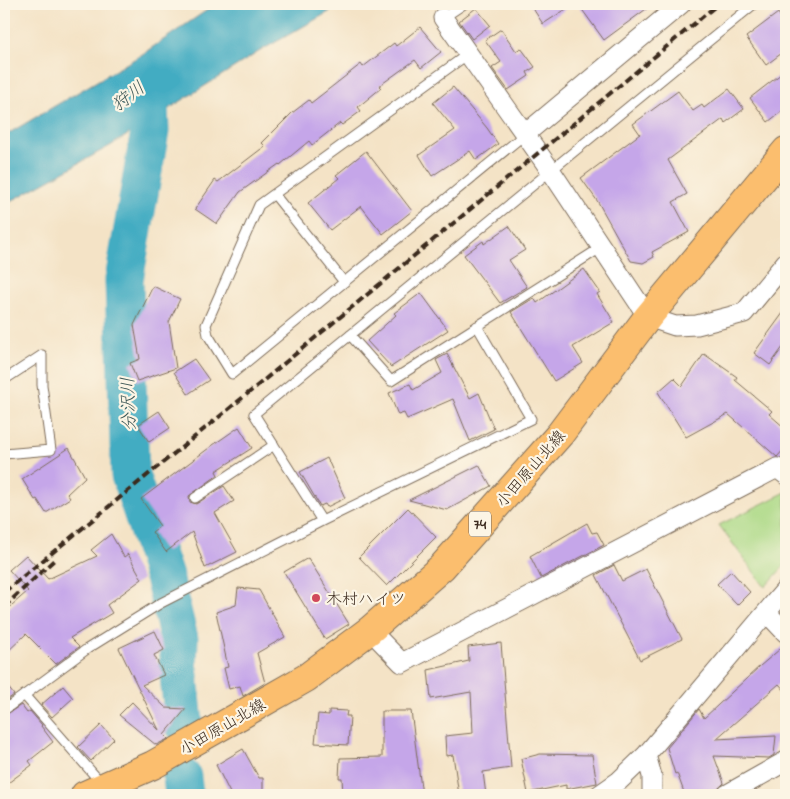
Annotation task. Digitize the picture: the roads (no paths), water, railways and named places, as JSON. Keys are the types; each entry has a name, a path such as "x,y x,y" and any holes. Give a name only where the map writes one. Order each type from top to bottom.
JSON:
{"main road":[{"name":"小田原山北線","path":"95,791 153,765 306,678 370,630 442,567 560,434 648,317 786,151"}],"street":[{"path":"524,135 681,4"},
{"path":"443,18 551,171 648,317 675,326 697,325 744,313 786,262"},
{"path":"370,630 402,663 777,468 786,475"},
{"path":"599,795 618,781 646,755 786,589"},
{"path":"767,613 786,634"},
{"path":"646,755 652,776 652,795"},
{"path":"726,795 786,761"}],"lane":[{"path":"443,18 464,4"},
{"path":"322,520 254,414 754,4"},
{"path":"468,54 259,205 206,324 208,335 232,374 524,135"},
{"path":"274,194 344,282"},
{"path":"350,336 391,381 602,247"},
{"path":"4,710 87,649 161,602 322,520 531,420 477,326"},
{"path":"4,380 42,355 43,394 51,450 4,454"},
{"path":"195,498 274,446"},
{"path":"24,694 95,791"}],"water":[{"name":"狩川","path":"216,4 343,4 260,51 110,146 4,205 4,136 141,55"}],"waterway":[{"name":"分沢川","path":"148,79 150,131 124,280 130,475 164,577 179,639 178,666 184,724"},
{"name":"分沢川","path":"182,777 184,795"}],"railway":[{"path":"4,592 246,395 718,4"},
{"path":"4,607 54,560"}],"place":[{"name":"木村ハイツ","path":"316,598"}]}
